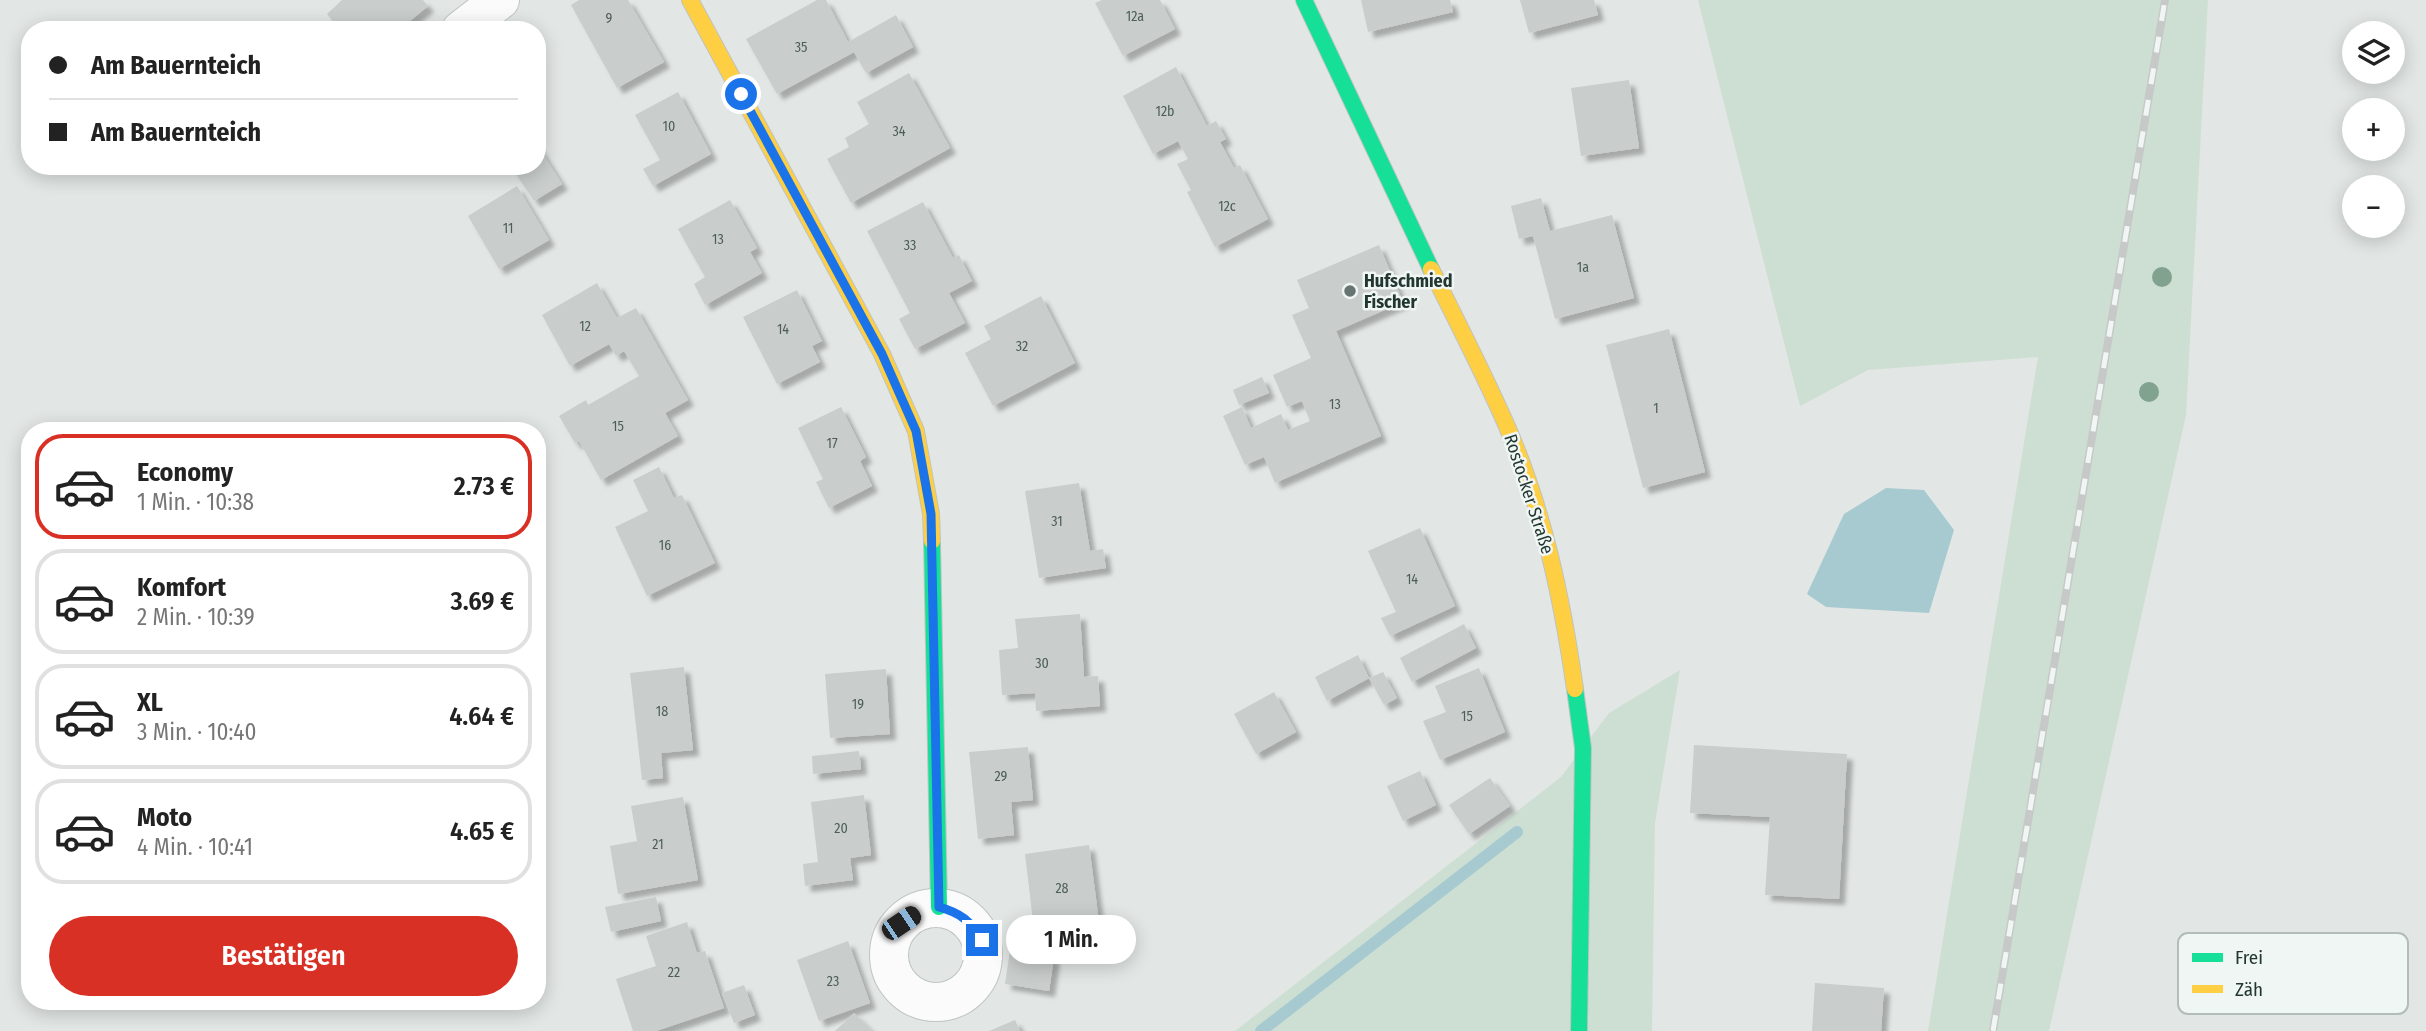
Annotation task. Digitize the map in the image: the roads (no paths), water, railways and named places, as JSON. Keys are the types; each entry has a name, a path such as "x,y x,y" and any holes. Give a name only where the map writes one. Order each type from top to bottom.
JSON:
{"street":[{"path":"473,21 500,0"},
{"path":"690,0 882,354 916,431 931,514 939,907"},
{"name":"Rostocker Straße","path":"1304,0 1343,88 1506,424 1542,528 1564,614 1583,748 1579,1031"}],"water":[{"path":"1886,488 1924,490 1954,530 1929,613 1826,607 1807,594 1844,514"}],"waterway":[{"path":"1261,1031 1517,832"}],"railway":[{"path":"1993,1031 2165,0"}],"place":[{"name":"Hufschmied Fischer","path":"1350,291"}]}
